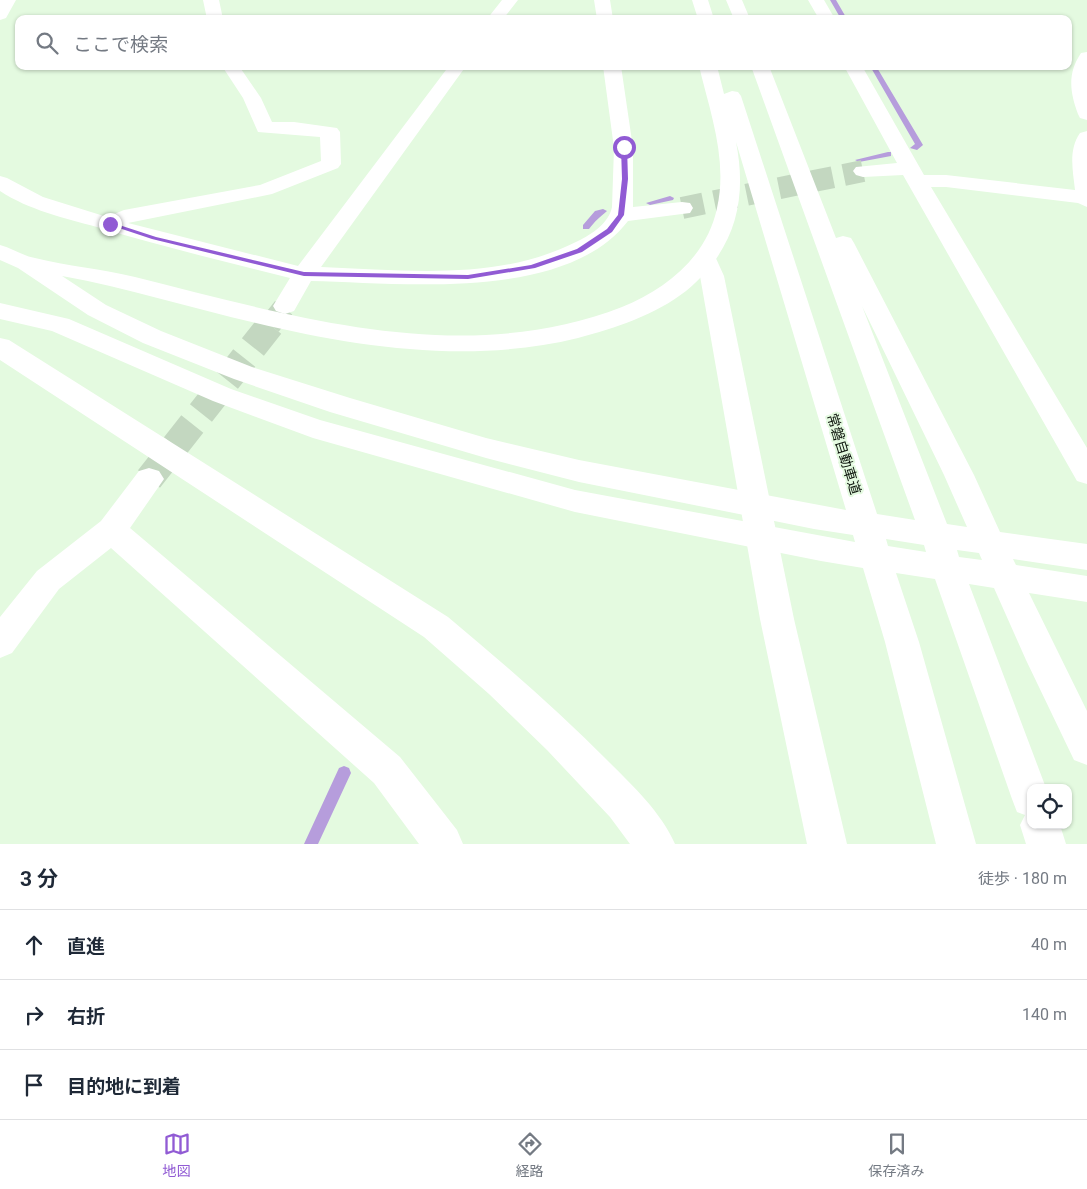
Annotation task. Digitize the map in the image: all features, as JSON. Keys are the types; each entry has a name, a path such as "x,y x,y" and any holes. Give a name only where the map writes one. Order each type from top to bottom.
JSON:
{"main road":[{"path":"0,15 8,0"},
{"path":"211,0 213,15"},
{"path":"498,15 510,0"},
{"path":"602,0 604,15"},
{"path":"693,0 697,15"},
{"path":"700,0 705,15"},
{"path":"734,0 740,15"},
{"path":"816,0 825,15"},
{"path":"1087,57 1078,73 1080,94 1087,114"},
{"path":"110,224 124,216 265,190 331,164 330,132 294,128 265,128 252,98 233,70"},
{"path":"285,306 304,274 455,70"},
{"path":"0,182 13,192 55,208 154,238 304,274 468,277 533,267 580,251 610,231 621,215 625,179 624,147 613,70"},
{"path":"26,263 117,280 260,316 332,330 442,343 486,344 529,341 572,333 609,322 657,300 690,275 706,259 721,229 728,209 731,185 727,147 709,70"},
{"name":"常磐自動車道","path":"723,70 902,642 956,844"},
{"path":"762,70 912,470 1027,789"},
{"path":"856,70 914,174 1087,473"},
{"path":"777,109 958,475 1043,660 1087,748"},
{"path":"863,171 914,174 946,181 1086,199 1081,158 1087,137"},
{"path":"621,215 682,208"},
{"path":"0,252 26,263 97,310 152,337 242,373 340,405 486,448 579,471 795,514 1087,557"},
{"path":"706,259 712,276 777,619 827,844"},
{"path":"0,311 60,325 222,395 313,428 565,498 821,549 1087,589"},
{"path":"0,346 68,393 436,627 501,683 560,738 624,804 655,844"},
{"path":"0,643 48,580 112,530 149,479"},
{"path":"112,530 387,770 443,844"},
{"path":"1041,829 1046,844"}],"waterway":[{"path":"833,0 842,15"},
{"path":"875,70 919,145 914,148"},
{"path":"859,160 888,154"},
{"path":"650,203 670,198"},
{"path":"586,227 598,213 603,211"},
{"path":"311,844 344,773"}],"tunnel":[{"path":"682,208 863,171"},
{"path":"270,325 285,306"},
{"path":"149,479 271,324"}],"route":[{"path":"110,224 154,238 304,274 468,277 533,267 580,251 610,231 621,215 625,179 624,147"}]}
